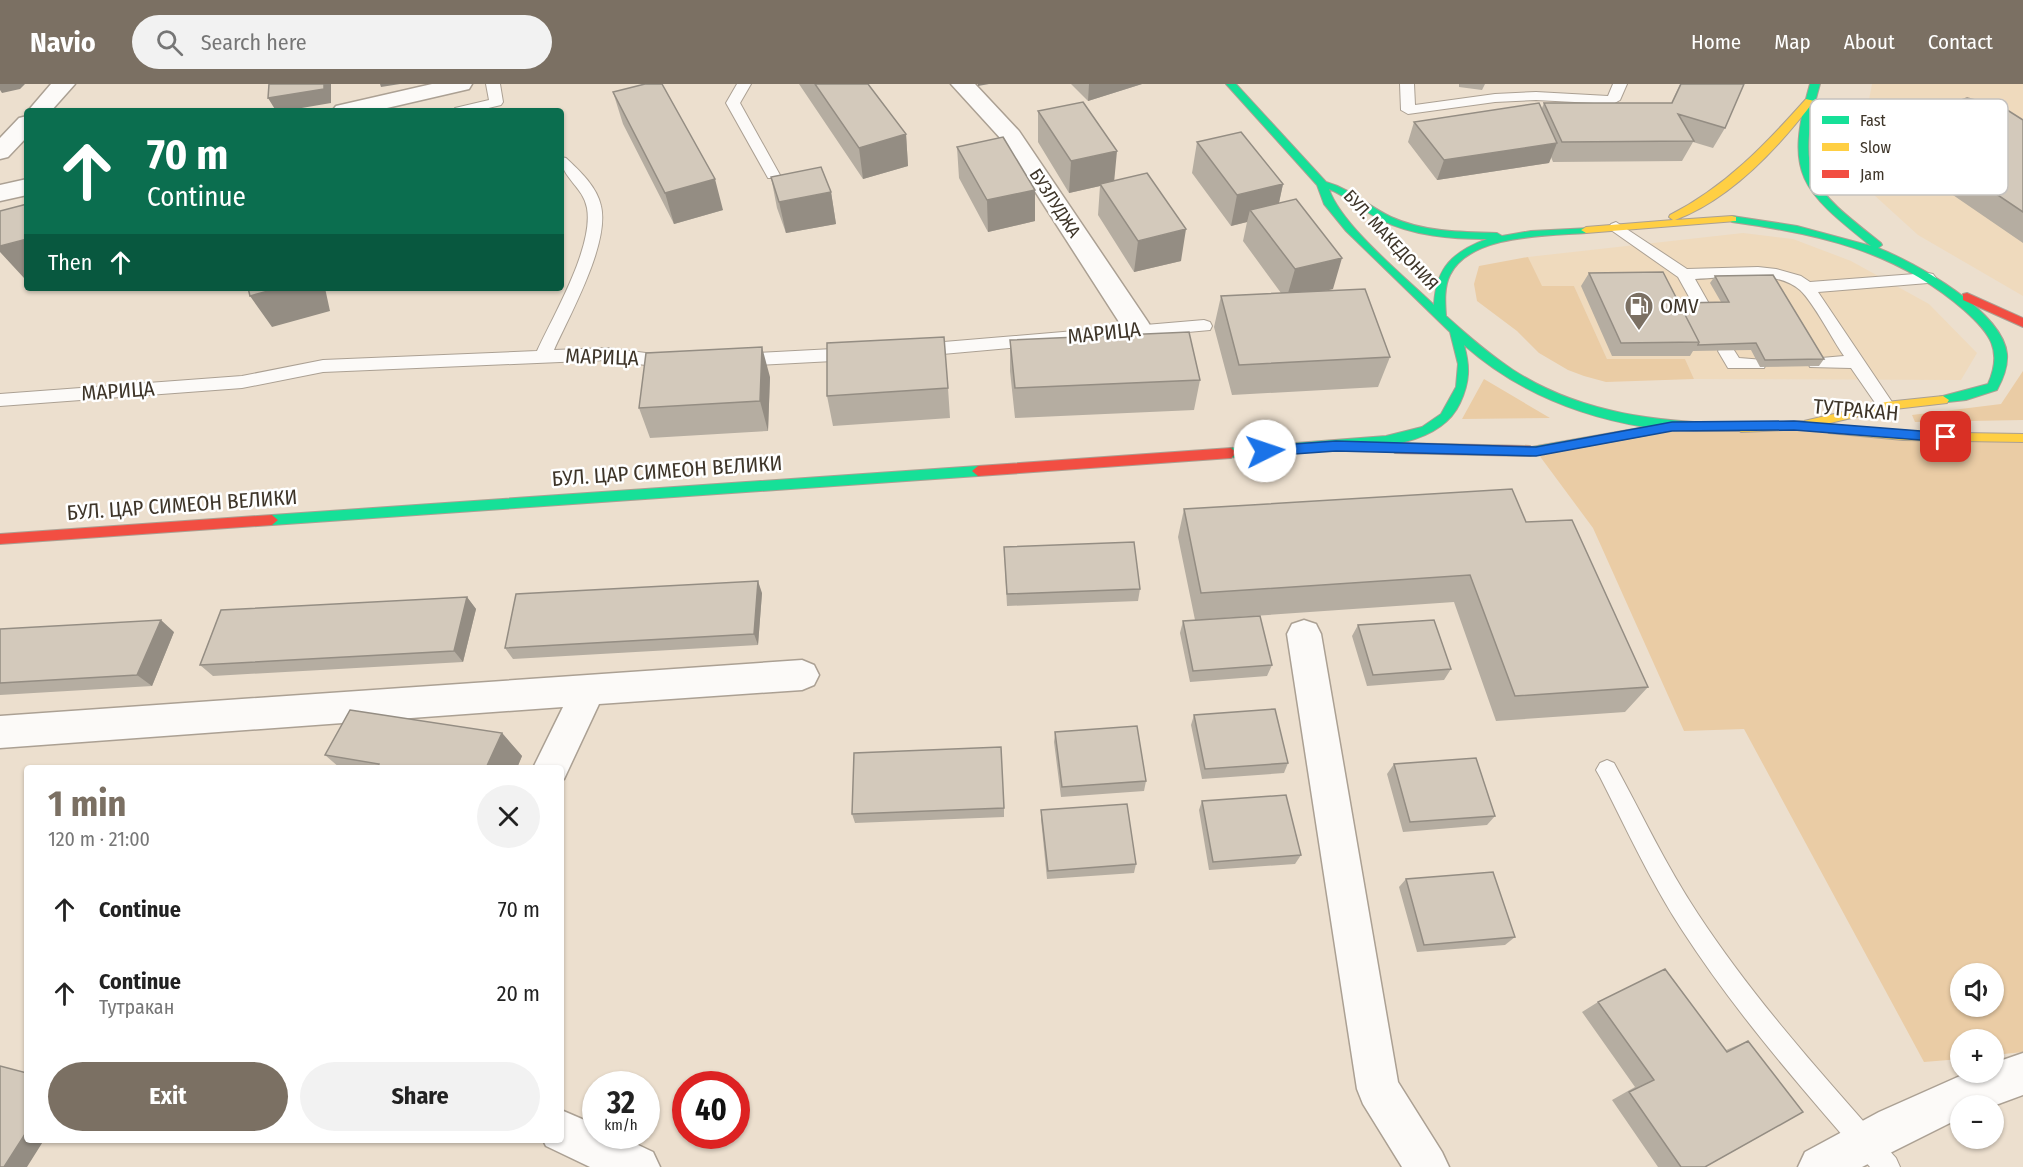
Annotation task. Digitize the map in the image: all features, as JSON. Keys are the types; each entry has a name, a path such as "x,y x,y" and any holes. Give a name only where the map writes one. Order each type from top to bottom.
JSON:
{"street":[{"path":"41,108 64,84"},
{"path":"357,108 461,84"},
{"name":"БУЗЛУДЖА","path":"962,84 1011,136 1138,329"},
{"name":"БУЛ. МАКЕДОНИЯ","path":"1231,84 1322,183 1329,204 1350,229 1455,332 1501,367 1537,390 1574,408 1619,419 1672,426"},
{"path":"1810,181 1803,155 1809,101 1815,84"},
{"path":"1657,224 1713,199 1771,146 1809,101"},
{"path":"0,152 21,120"},
{"name":"БУЛ. МАКЕДОНИЯ","path":"1322,183 1347,192 1369,209 1389,220 1422,232 1460,236 1510,236"},
{"path":"0,193 24,188"},
{"path":"1819,195 1897,261"},
{"path":"1440,317 1439,295 1448,266 1478,247 1510,236 1732,219 1765,222 1846,242 1897,261 1948,289 2023,322"},
{"path":"1672,426 1794,426 1886,406 1970,397 1993,387 2000,373 2003,352 1992,332 1948,289"},
{"name":"БУЛ. ЦАР СИМЕОН ВЕЛИКИ","path":"0,539 1336,446 1417,435 1439,423 1452,409 1462,389 1464,363 1455,332"},
{"name":"БУЛ. ЦАР СИМЕОН ВЕЛИКИ","path":"1336,446 1536,451 1672,426"},
{"name":"ТУТРАКАН","path":"1794,426 1903,436 2023,438"},
{"path":"1305,634 1378,1089 1427,1167"},
{"path":"0,732 802,675"},
{"path":"552,765 588,691"},
{"path":"1820,1167 1875,1154 1977,1089 2023,1074"},
{"path":"564,1132 638,1167"}],"lane":[{"path":"493,84 499,107"},
{"path":"744,84 733,103 773,175"},
{"path":"1407,84 1408,110 1495,98 1536,96 1613,100 1620,84"},
{"path":"543,356 589,252 596,212 582,180 564,164"},
{"path":"1616,227 1684,274 1704,309"},
{"path":"1684,274 1758,272 1796,280 1807,288 1886,406"},
{"path":"1807,288 1928,278"},
{"name":"МАРИЦА","path":"898,351 981,346 1138,329 1204,326"},
{"path":"1726,351 1734,364 1758,364"},
{"path":"720,361 862,353"},
{"name":"МАРИЦА","path":"0,400 242,382 323,366 608,354 666,362 687,362"},
{"path":"1816,363 1856,362"},
{"path":"1607,770 1666,883 1712,953 1778,1043 1875,1154"}],"shaded area":[{"path":"1872,84 2023,84 2023,296 1918,235 1874,195 2008,195 2008,99 1869,99"},
{"path":"1743,233 1793,239 1851,261 1929,304 1977,353 1961,380 1694,379 1685,359 1607,359 1574,286 1541,286 1528,257"},
{"path":"1528,257 1542,286 1574,286 1607,359 1685,359 1694,379 1606,382 1568,370 1539,353 1517,331 1477,301 1474,284 1479,266"},
{"path":"2023,371 2023,420 1915,422 1912,415 2001,404"},
{"path":"1484,379 1550,418 1462,419"},
{"path":"1673,426 2023,438 2023,1052 2004,1054 2004,1029 1950,1029 1950,1060 1924,1062 1744,729 1684,731 1593,528 1536,451"}],"building":[{"path":"269,84 324,84 324,89 268,98"},
{"path":"645,84 662,84 715,179 665,193 613,92"},
{"path":"815,84 868,84 906,134 859,148"},
{"path":"1681,84 1744,84 1725,128 1678,114 1694,141 1562,142 1544,103 1672,103"},
{"path":"1083,102 1117,151 1071,161 1038,111"},
{"path":"1539,103 1557,143 1444,160 1414,122"},
{"path":"2008,110 2023,120 2023,212 1998,195 2008,195"},
{"path":"1241,132 1283,184 1237,195 1197,142"},
{"path":"1003,137 1035,190 987,200 957,147"},
{"path":"821,167 831,192 779,202 771,177"},
{"path":"1147,173 1186,229 1138,241 1100,184"},
{"path":"1296,199 1342,258 1295,269 1250,210"},
{"path":"24,205 24,240 0,246 0,211"},
{"name":"OMV","path":"1663,272 1699,342 1621,343 1589,273"},
{"path":"1773,275 1824,359 1765,360 1756,343 1698,345 1699,342 1679,303 1729,302 1715,276"},
{"path":"1365,289 1390,357 1239,365 1221,296"},
{"path":"249,291 268,291 250,296"},
{"path":"1189,332 1200,380 1015,388 1010,340"},
{"path":"944,337 948,388 827,396 827,343"},
{"path":"762,347 760,401 639,408 646,353"},
{"path":"1512,489 1526,522 1572,520 1648,687 1515,696 1470,575 1201,593 1184,509"},
{"path":"1134,542 1140,589 1007,594 1004,547"},
{"path":"758,581 754,634 505,648 516,594"},
{"path":"467,597 454,651 200,665 221,610"},
{"path":"1260,616 1272,665 1193,671 1183,621"},
{"path":"161,620 137,675 0,683 0,629"},
{"path":"1434,620 1451,669 1373,675 1358,625"},
{"path":"1275,709 1288,763 1205,769 1194,715"},
{"path":"350,710 502,733 487,765 378,765 325,755"},
{"path":"1137,726 1146,781 1062,787 1055,732"},
{"path":"1001,747 1004,808 852,814 854,753"},
{"path":"1476,758 1495,816 1410,822 1394,764"},
{"path":"1286,795 1301,855 1213,862 1202,801"},
{"path":"1127,804 1136,864 1048,871 1041,810"},
{"path":"1493,872 1515,937 1424,945 1406,879"},
{"path":"1665,969 1727,1052 1748,1041 1803,1112 1705,1167 1681,1167 1629,1092 1654,1080 1598,1002"},
{"path":"0,1066 24,1072 24,1136 4,1167 0,1167"}],"traffic: fast":[{"path":"1231,84 1322,184 1329,204 1350,229 1440,317"},
{"path":"1811,99 1815,84"},
{"path":"1810,101 1802,140 1803,161 1810,180"},
{"path":"1322,184 1349,195 1387,219 1413,228 1455,235 1497,236"},
{"path":"1820,195 1834,210 1877,245"},
{"path":"1732,219 1797,229 1861,246 1920,272 1948,290 1973,312 1996,338 2001,354 2001,364 1993,387 1966,396 1943,400"},
{"path":"1586,230 1510,237 1473,249 1458,258 1444,276 1440,294 1440,317 1475,348 1509,373 1543,393 1577,407 1652,424 1741,428"},
{"path":"1231,453 1386,441 1426,431 1445,417 1462,387 1464,364 1455,332"},
{"path":"1530,451 1647,431"},
{"path":"272,520 978,471"}],"traffic: slow":[{"path":"1674,217 1695,206 1731,181 1764,151 1809,101"},
{"path":"1586,230 1732,219"},
{"path":"1741,428 1804,425 1886,406 1943,400"},
{"path":"1829,429 1903,436 2023,438"}],"traffic: jam":[{"path":"1967,297 2023,323"},
{"path":"1395,448 1530,451"},
{"path":"978,471 1231,453"},
{"path":"0,539 272,520"}],"place":[{"name":"OMV","path":"1639,332"}],"route":[{"path":"1265,451 1336,446 1536,451 1672,426 1794,426 1903,436 1946,437"}]}
